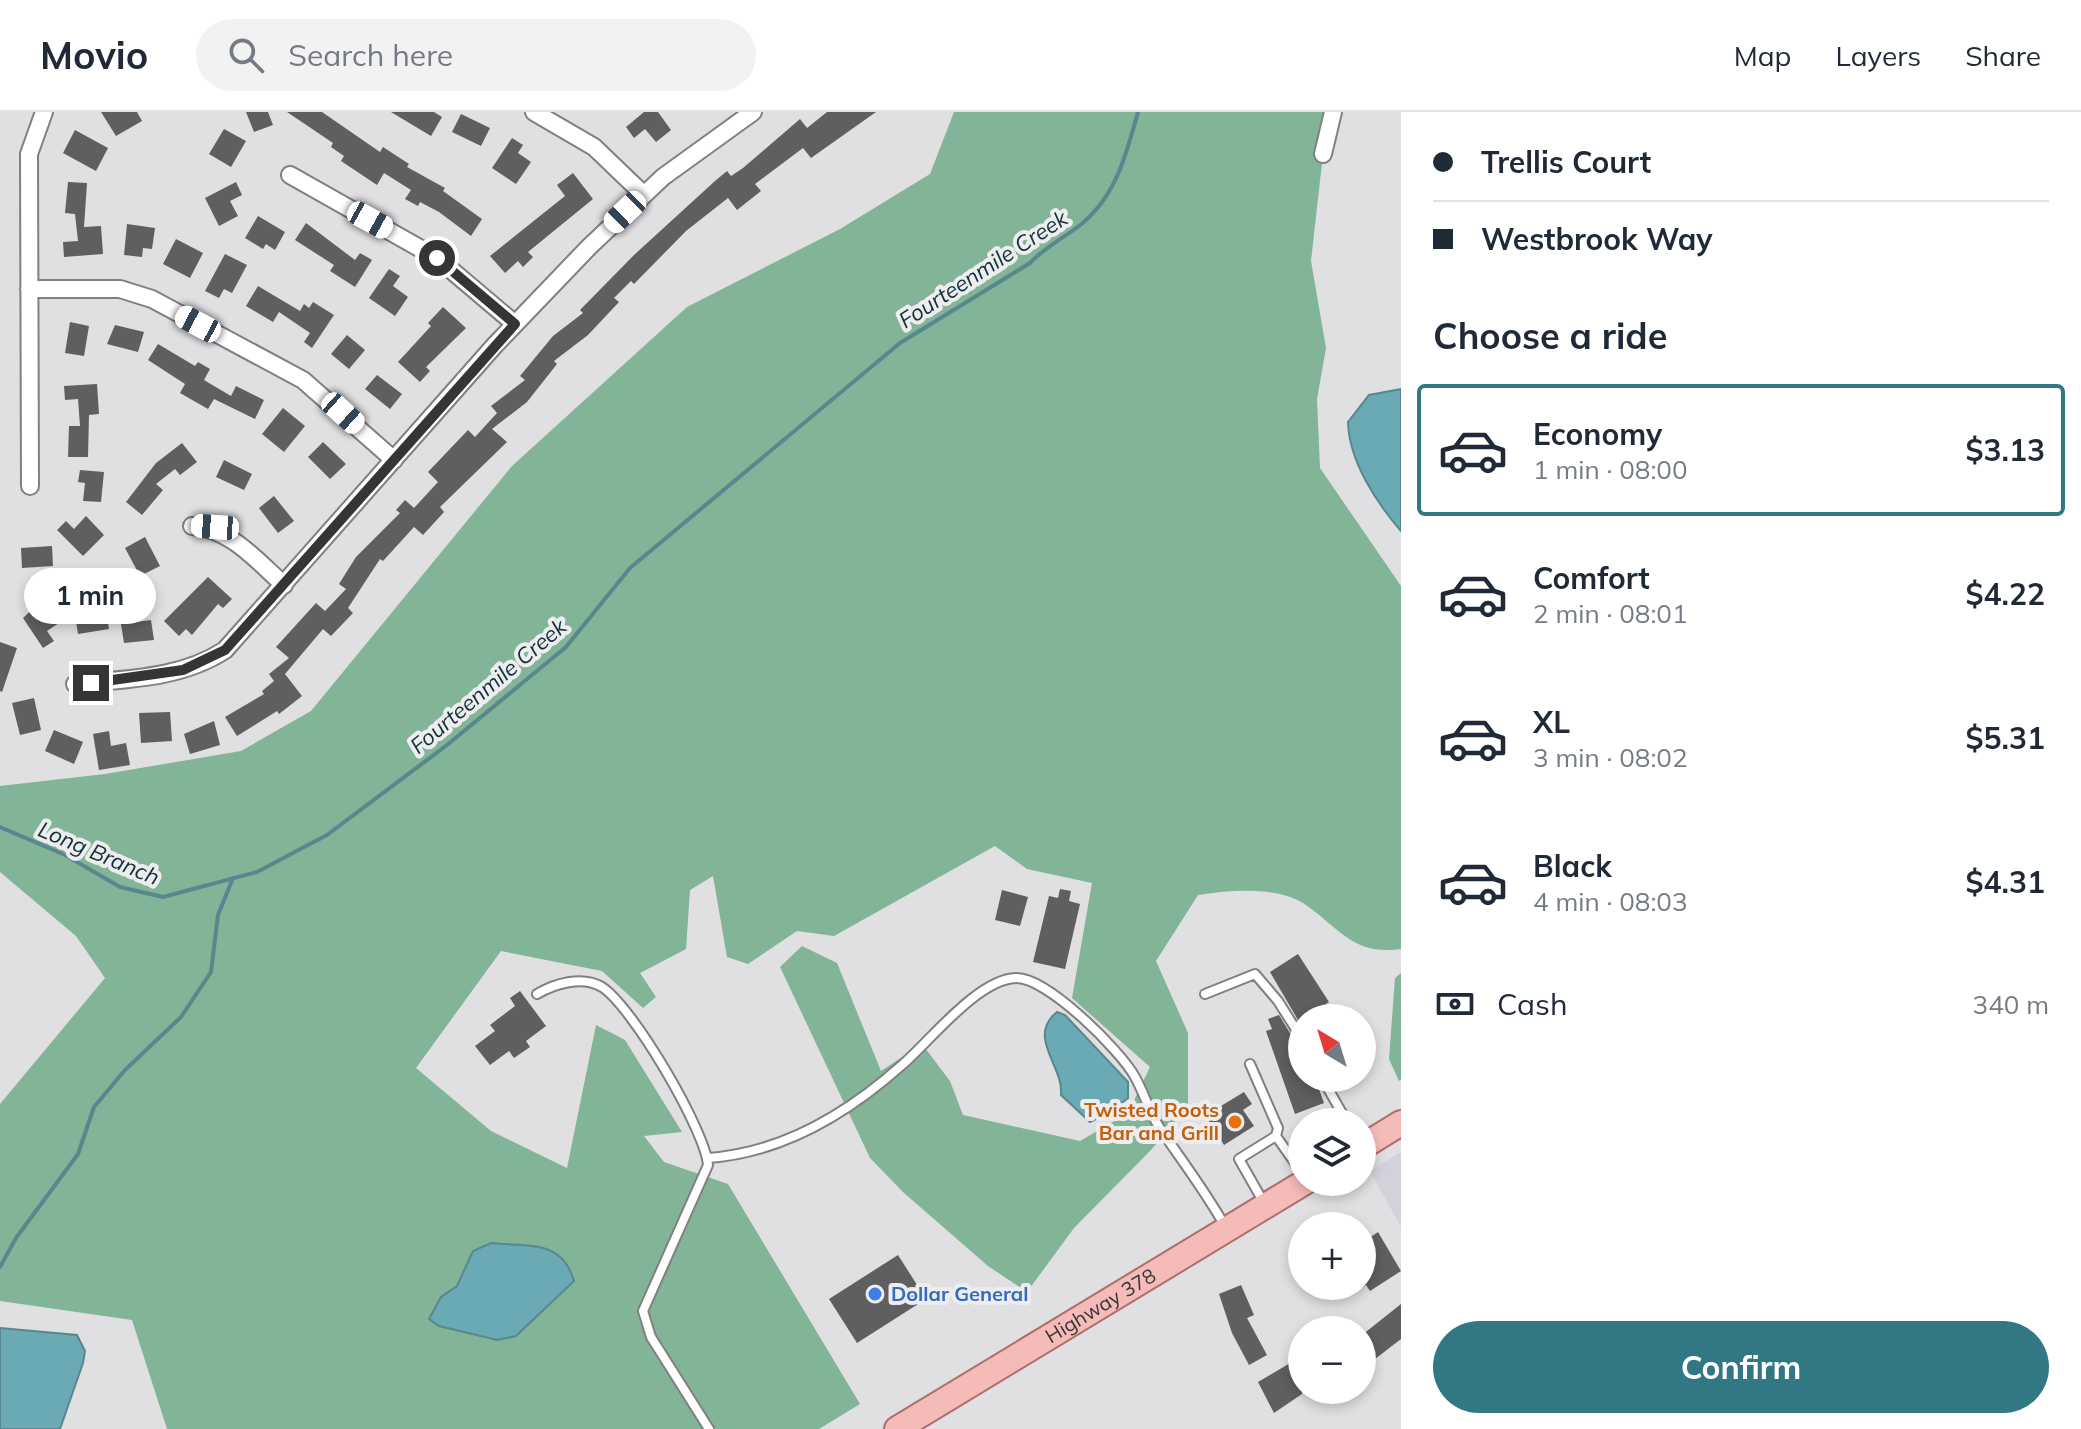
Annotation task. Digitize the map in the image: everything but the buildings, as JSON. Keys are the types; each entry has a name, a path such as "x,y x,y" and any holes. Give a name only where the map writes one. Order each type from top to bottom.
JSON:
{"main road":[{"path":"1376,1138 1401,1123"},
{"name":"Highway 378","path":"897,1429 1288,1192"}],"street":[{"path":"30,486 29,154 44,112"},
{"path":"534,112 594,147 643,194"},
{"path":"75,684 168,674 212,659 236,639 515,324 643,194 753,112"},
{"path":"1323,154 1333,112"},
{"path":"290,175 437,258 515,324"},
{"path":"29,289 120,289 152,299 303,380 394,460"},
{"path":"192,526 215,527 284,585"}],"lane":[{"path":"1205,994 1255,974 1288,1017"},
{"path":"708,1158 733,1156 778,1145 832,1117 900,1068 986,988 1018,978 1034,981 1054,993 1083,1019 1134,1075 1154,1118 1207,1193 1227,1229"},
{"path":"537,994 554,984 581,982 601,987 635,1025 664,1068 706,1148 708,1165 643,1311 651,1337 709,1429"},
{"path":"1250,1064 1278,1128 1276,1136 1239,1159 1266,1206"},
{"path":"1276,1136 1288,1153"}],"shaded area":[{"path":"1401,1152 1401,1227 1376,1182 1376,1167"}],"green space":[{"path":"954,112 1333,112 1323,154 1311,261 1326,348 1317,399 1320,468 1401,586 1401,949 1384,950 1358,944 1303,903 1279,894 1237,891 1198,895 1156,961 1188,1033 1188,1106 1151,1150 1074,1228 1027,1292 988,1266 904,1193 870,1158 780,967 802,946 837,963 881,1071 922,1044 950,1081 963,1115 1080,1141 1128,1113 1150,1067 1072,998 1092,883 1027,869 995,846 834,936 797,931 748,964 727,957 713,876 690,890 686,949 640,973 656,997 643,1008 602,971 501,951 416,1068 491,1131 567,1168 596,1025 625,1040 682,1132 644,1136 664,1162 728,1184 860,1404 819,1429 167,1429 132,1320 0,1301 0,1104 105,978 76,936 0,872 0,786 105,774 241,751 311,711 512,466 687,307 840,229 930,174"},
{"path":"1401,973 1399,1081 1389,1059 1395,978"}],"water":[{"path":"1401,389 1401,531 1382,507 1359,466 1348,422 1369,395"},
{"path":"1057,1012 1065,1015 1128,1082 1128,1098 1112,1111 1090,1122 1061,1095 1057,1073 1045,1042 1048,1022"},
{"path":"491,1243 531,1246 552,1252 569,1267 574,1281 516,1336 497,1340 439,1326 429,1319 441,1297 457,1286 473,1251"},
{"path":"0,1328 77,1335 85,1351 83,1363 60,1429 0,1429"}],"waterway":[{"name":"Fourteenmile Creek","path":"0,827 65,855 120,887 163,897 257,872 327,835 447,745 566,647 630,568 900,343 1030,263 1092,215 1118,174 1138,112"},
{"name":"Fourteenmile Creek","path":"0,1267 16,1238 78,1154 94,1107 125,1070 181,1017 211,972 218,915 233,878"}],"place":[{"name":"Twisted Roots Bar and Grill","path":"1235,1122"},
{"name":"Dollar General","path":"875,1294"}],"route":[{"path":"91,683 168,674 212,659 225,650 515,324 437,258"}],"water label":[{"name":"Long Branch","path":"99,853"}]}
